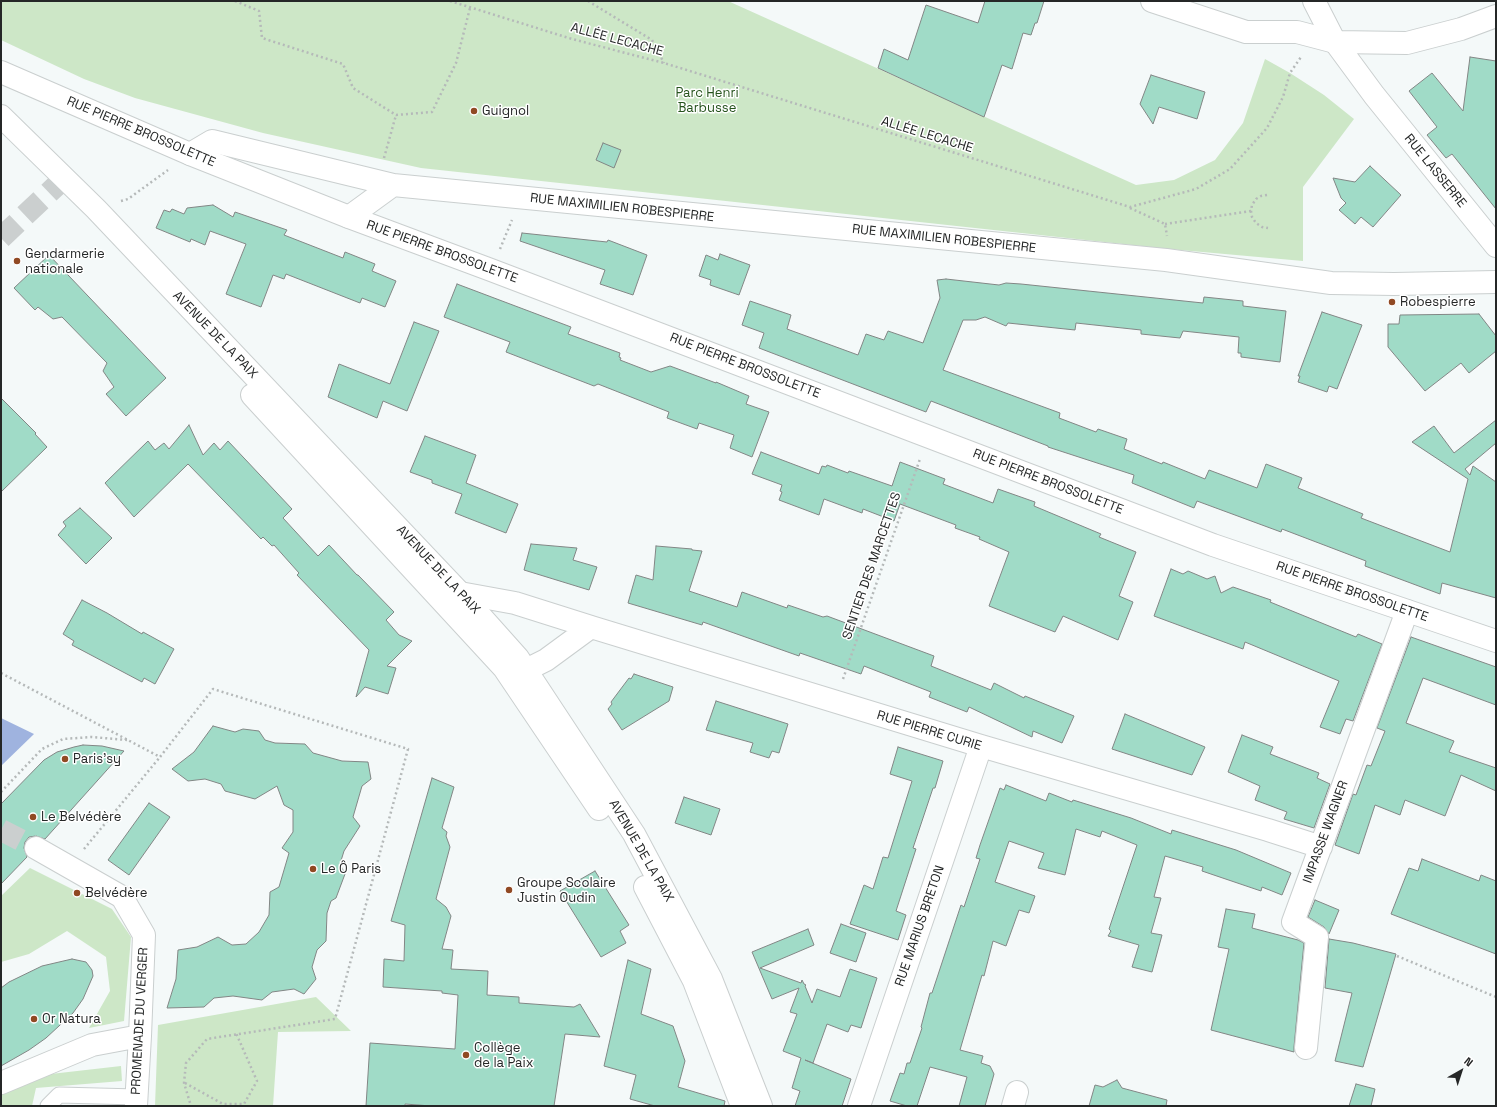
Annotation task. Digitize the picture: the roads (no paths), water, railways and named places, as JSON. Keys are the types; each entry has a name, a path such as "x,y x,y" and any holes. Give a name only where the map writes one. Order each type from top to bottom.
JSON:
{"street":[{"path":"1152,1 1246,32 1297,32 1335,42 1407,43 1461,29 1496,16"},
{"name":"RUE LASSERRE","path":"1314,1 1335,42 1374,95 1496,246"},
{"path":"1461,29 1496,32"},
{"name":"RUE PIERRE BROSSOLETTE","path":"1,72 190,154 350,217 1213,545 1496,641"},
{"name":"AVENUE DE LA PAIX","path":"1,116 96,209 515,669 634,834 711,980 761,1106"},
{"name":"AVENUE DE LA PAIX","path":"1,124 451,597"},
{"name":"RUE MAXIMILIEN ROBESPIERRE","path":"190,154 212,141 393,185 1166,260 1331,283 1394,284 1496,282"},
{"path":"350,217 393,185"},
{"name":"RUE PIERRE CURIE","path":"451,597 515,603 835,702 1321,847"},
{"name":"IMPASSE WAGNER","path":"1306,1048 1316,937 1294,922 1407,611"},
{"path":"515,669 546,660 591,627"},
{"name":"AVENUE DE LA PAIX","path":"515,669 623,843 694,981 742,1106"},
{"name":"RUE MARIUS BRETON","path":"859,1106 981,746"},
{"name":"PROMENADE DU VERGER","path":"36,848 122,897 144,935 136,1102"},
{"path":"1,1083 92,1045 140,1036"}],"lane":[{"path":"48,1106 59,1095 136,1102"}],"water":[{"path":"1,718 34,734 1,766"}],"tunnel":[{"path":"1,238 57,185"},
{"path":"1,830 36,848"}],"place":[{"name":"Guignol","path":"474,111"},
{"name":"Gendarmerie nationale","path":"17,261"},
{"name":"Robespierre","path":"1392,302"},
{"name":"Paris'sy","path":"65,759"},
{"name":"Le Belvédère","path":"33,817"},
{"name":"Le Ô Paris","path":"313,869"},
{"name":"Groupe Scolaire Justin Oudin","path":"509,890"},
{"name":"Belvédère","path":"77,893"},
{"name":"Or Natura","path":"34,1019"},
{"name":"Collège de la Paix","path":"466,1055"}],"park label":[{"name":"Parc Henri Barbusse","path":"707,100"}]}
